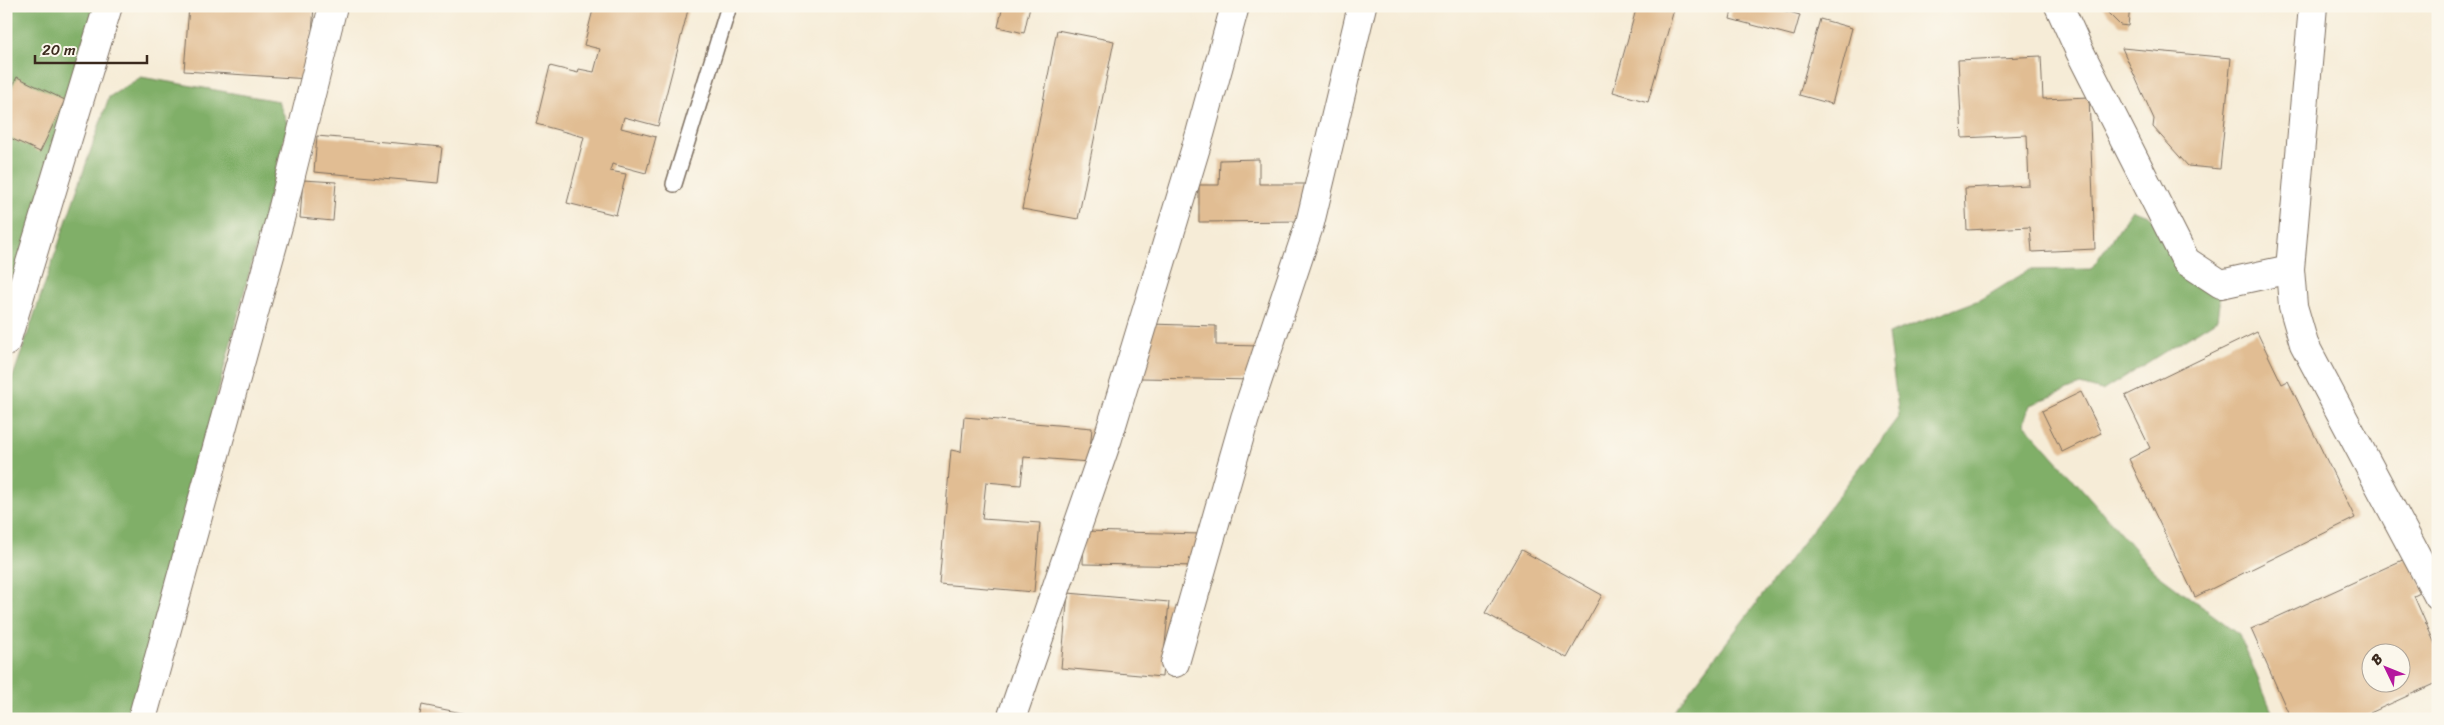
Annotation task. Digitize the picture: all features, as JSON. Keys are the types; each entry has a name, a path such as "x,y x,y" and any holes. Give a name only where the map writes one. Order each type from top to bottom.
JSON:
{"street":[{"path":"6,342 108,6"},
{"path":"142,719 280,219 333,6"},
{"path":"1010,719 1108,438 1200,134 1234,6"},
{"path":"1175,663 1245,418 1310,223 1362,6"},
{"path":"2059,6 2080,52 2186,261 2221,284 2290,269"},
{"path":"2313,6 2290,269 2293,306 2304,344 2438,596"}],"lane":[{"path":"674,184 729,6"}],"green space":[{"path":"6,6 97,6 6,312"},
{"path":"141,77 278,101 288,125 132,719 6,719 6,397 109,97"},
{"path":"2132,210 2148,215 2220,296 2217,319 2102,391 2080,385 2030,405 2024,423 2154,571 2239,634 2275,719 1668,719 1899,416 1888,334 1982,299 2029,270 2091,269"}],"building":[{"path":"189,6 314,6 309,79 184,71"},
{"path":"594,6 689,6 658,126 624,117 621,128 656,137 646,173 612,164 610,171 626,174 616,215 567,203 584,137 536,124 550,66 578,73 579,69 594,72 600,49 584,45"},
{"path":"1003,6 1030,6 1024,33 998,27"},
{"path":"1637,6 1675,6 1648,102 1613,92"},
{"path":"1733,6 1768,6 1800,15 1794,36 1730,19"},
{"path":"2101,6 2130,6 2128,26 2120,25"},
{"path":"1820,19 1852,28 1832,104 1799,95"},
{"path":"1057,30 1114,41 1078,219 1022,209"},
{"path":"2122,48 2231,58 2220,169 2188,166 2153,127 2154,119"},
{"path":"2041,56 2043,99 2089,97 2095,249 2032,252 2030,227 1967,230 1965,188 2029,185 2027,135 1962,138 1958,60"},
{"path":"17,77 65,100 40,152 6,136 6,100"},
{"path":"317,136 442,147 438,183 314,172"},
{"path":"1259,159 1259,184 1305,184 1306,221 1199,222 1199,185 1219,185 1220,160"},
{"path":"303,180 336,182 333,221 300,218"},
{"path":"1150,324 1216,326 1216,345 1260,346 1256,380 1141,378 1142,344"},
{"path":"2257,332 2282,384 2288,381 2355,518 2195,597 2129,459 2150,448 2125,396"},
{"path":"2081,392 2101,433 2062,452 2042,411"},
{"path":"964,417 1092,428 1089,462 1024,457 1021,485 986,482 982,519 1040,523 1034,592 939,584 951,450 961,452"},
{"path":"1084,531 1200,534 1199,566 1083,564"},
{"path":"1521,550 1602,595 1567,658 1485,613"},
{"path":"2409,557 2424,591 2414,596 2438,651 2438,682 2357,719 2291,719 2251,629"},
{"path":"1068,593 1169,602 1162,677 1061,668"},
{"path":"422,705 467,714 466,719 419,719"}]}
